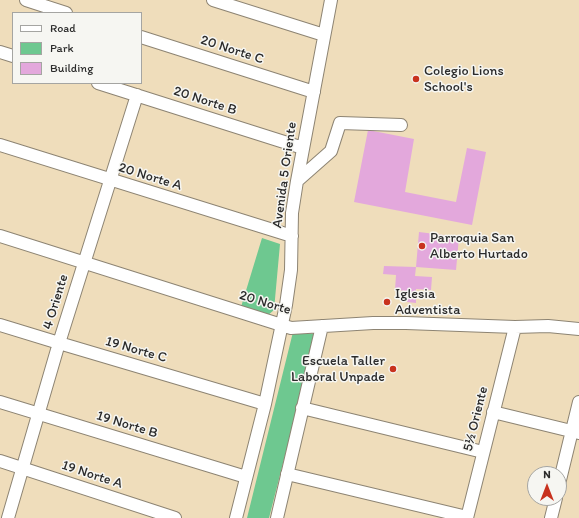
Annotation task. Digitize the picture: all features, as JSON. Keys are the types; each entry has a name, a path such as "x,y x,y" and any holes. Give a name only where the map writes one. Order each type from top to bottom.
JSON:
{"street":[{"path":"26,0 63,12"},
{"path":"213,0 324,36"},
{"name":"Avenida 5 Oriente","path":"236,518 264,404 290,285 292,213 331,0"},
{"name":"20 Norte C","path":"142,37 314,92"},
{"path":"0,52 12,56"},
{"name":"20 Norte B","path":"101,84 303,148"},
{"name":"4 Oriente","path":"8,518 59,343 137,96"},
{"path":"297,181 331,151 340,123 401,125"},
{"name":"20 Norte A","path":"0,145 292,236"},
{"name":"20 Norte","path":"0,236 292,328 373,323 406,323 515,327 548,326 579,329"},
{"name":"19 Norte C","path":"0,324 264,404"},
{"path":"277,518 322,326"},
{"name":"5½ Oriente","path":"467,518 515,327"},
{"name":"19 Norte B","path":"0,402 246,477"},
{"path":"565,466 575,432 579,402"},
{"path":"302,408 483,452"},
{"path":"493,412 575,432"},
{"name":"19 Norte A","path":"0,461 175,518"},
{"path":"287,474 467,518"},
{"path":"551,518 554,506"}],"green space":[{"path":"262,238 280,244 274,310 267,316 241,307"},
{"path":"293,332 316,334 269,518 247,518"}],"building":[{"path":"368,130 414,139 405,192 456,202 467,148 486,152 472,225 354,202"},
{"path":"419,232 459,237 456,270 416,267"},
{"path":"384,266 416,267 415,276 432,277 431,290 416,289 416,303 407,302 407,291 395,290 396,275 383,274"}],"place":[{"name":"Colegio Lions School's","path":"416,79"},
{"name":"Parroquia San Alberto Hurtado","path":"422,246"},
{"name":"Iglesia Adventista","path":"387,302"},
{"name":"Escuela Taller Laboral Unpade","path":"393,369"}]}
